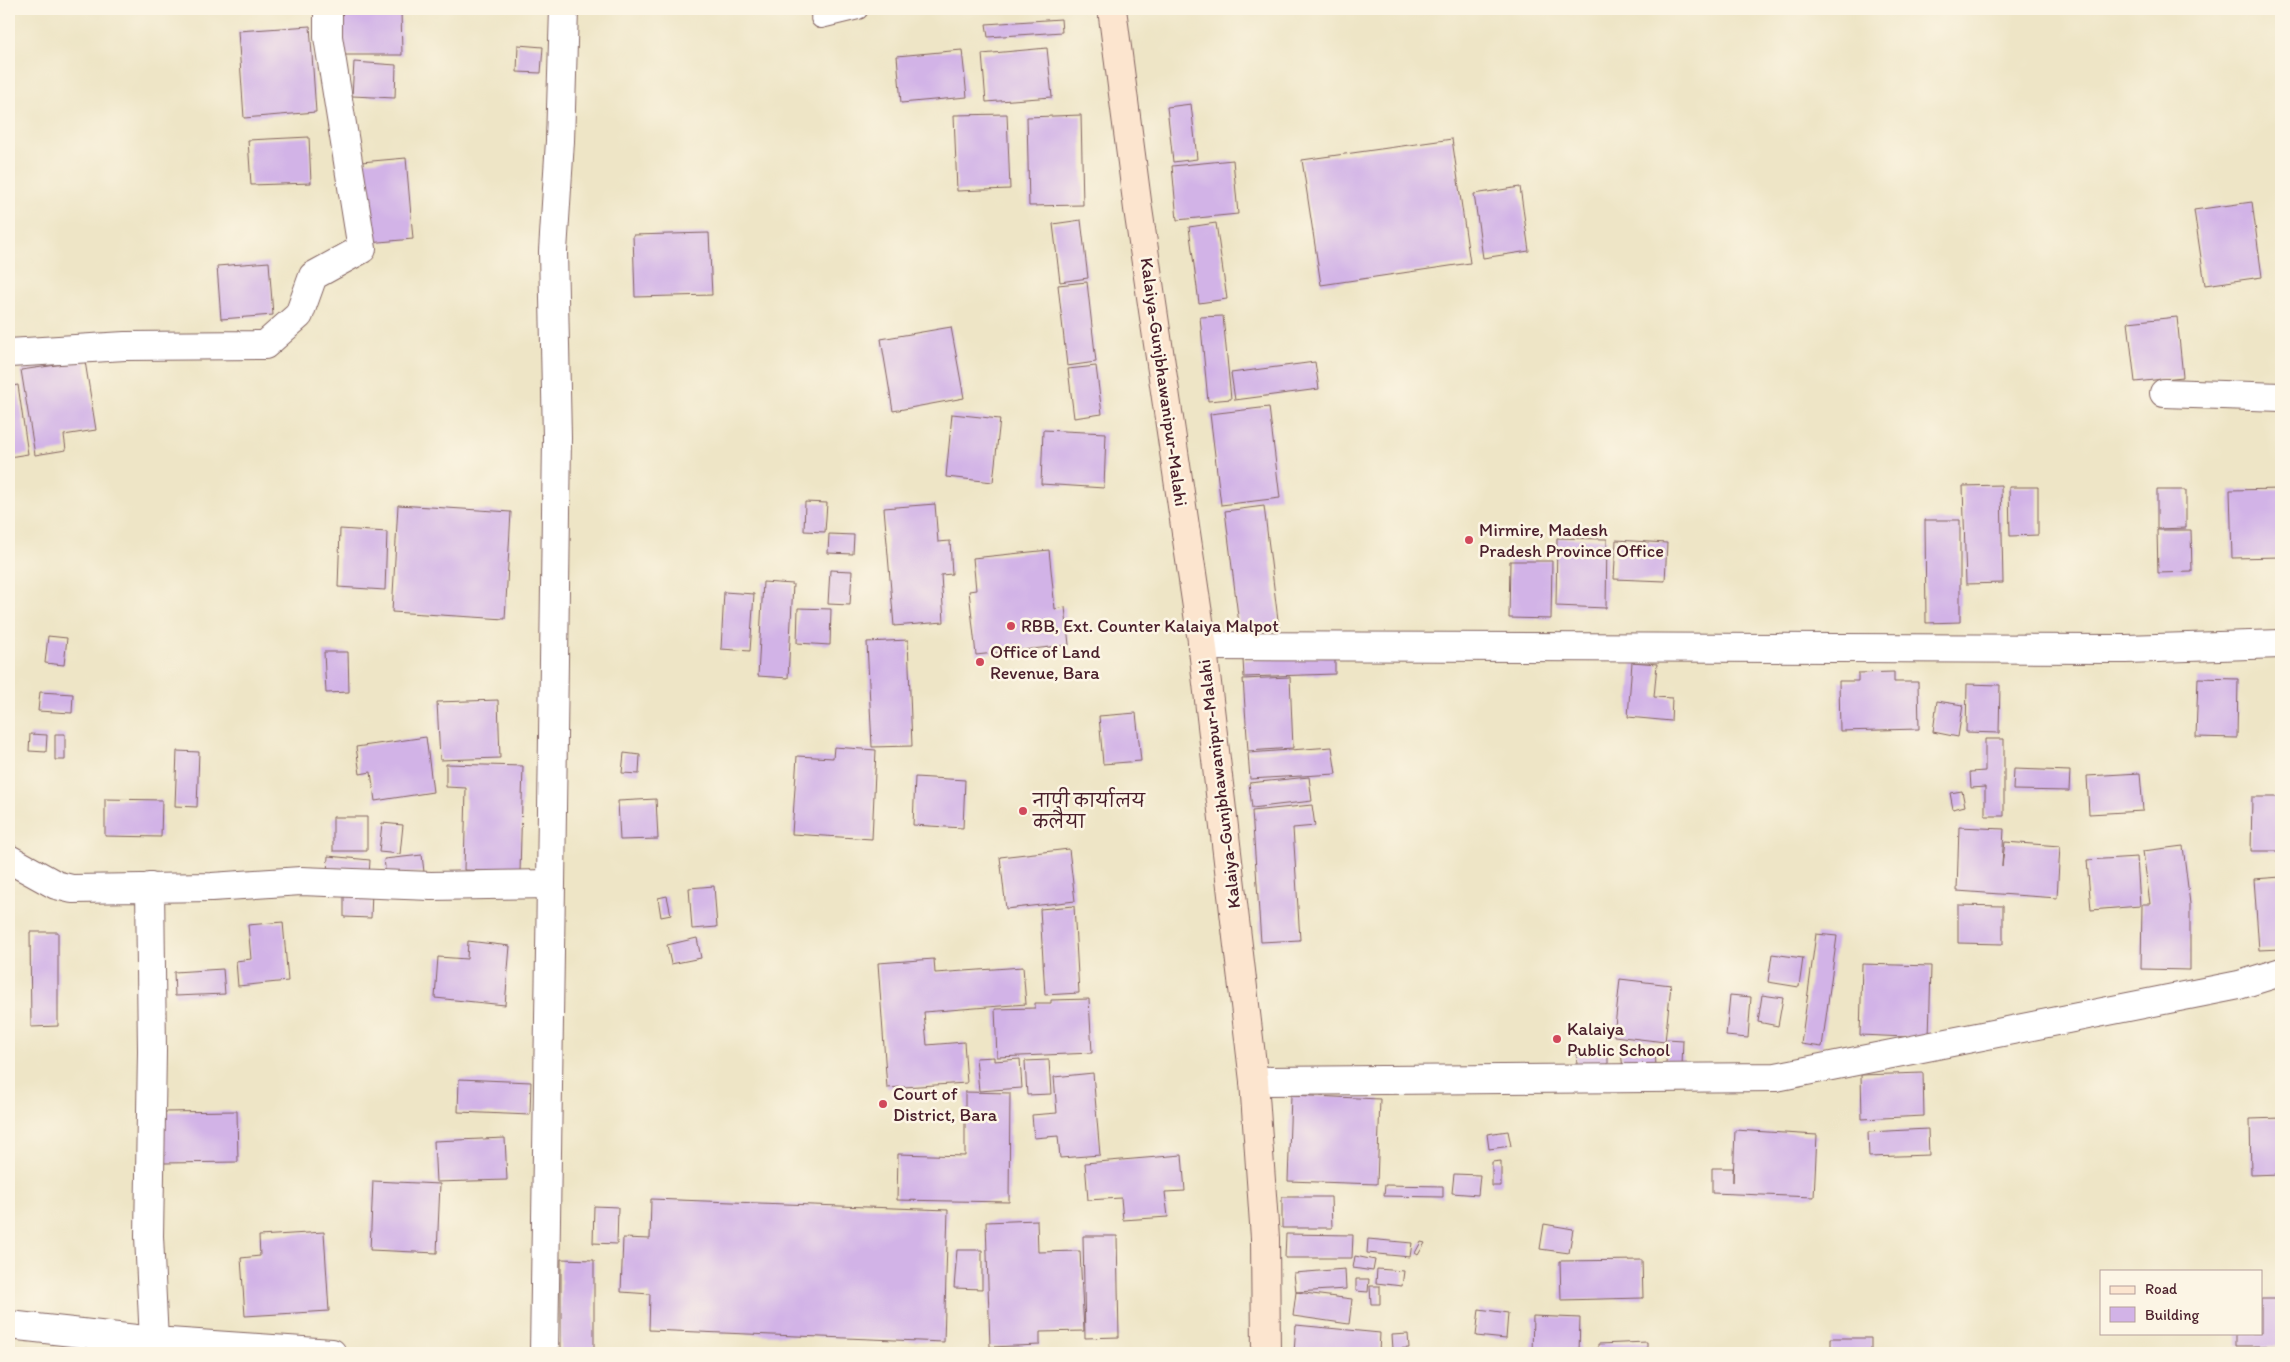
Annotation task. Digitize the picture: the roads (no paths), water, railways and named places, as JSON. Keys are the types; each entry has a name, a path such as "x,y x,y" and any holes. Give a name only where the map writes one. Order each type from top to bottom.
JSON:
{"street":[{"path":"9,353 125,346 264,345 299,315 313,276 362,249 328,37 328,9"},
{"path":"544,1353 557,438 553,251 560,140 564,9"},
{"name":"Kalaiya-Gunjbhawanipur-Malahi","path":"1112,9 1138,208 1202,646 1254,1082 1265,1238 1266,1353"},
{"path":"2164,393 2281,397"},
{"path":"1202,646 2126,649 2281,644"},
{"path":"9,859 56,885 72,889 212,887 301,882 431,886 551,884"},
{"path":"150,887 152,1051 149,1236 154,1341"},
{"path":"1254,1082 1776,1077 2239,985 2281,972"},
{"path":"9,1325 154,1341 332,1353"}],"lane":[{"path":"820,18 858,9"}],"place":[{"name":"Mirmire, Madesh Pradesh Province Office","path":"1469,540"},
{"name":"RBB, Ext. Counter Kalaiya Malpot","path":"1011,626"},
{"name":"Office of Land Revenue, Bara","path":"980,662"},
{"name":"नापी कार्यालय कलैया","path":"1023,811"},
{"name":"Kalaiya Public School","path":"1557,1039"},
{"name":"Court of District, Bara","path":"883,1104"}]}
